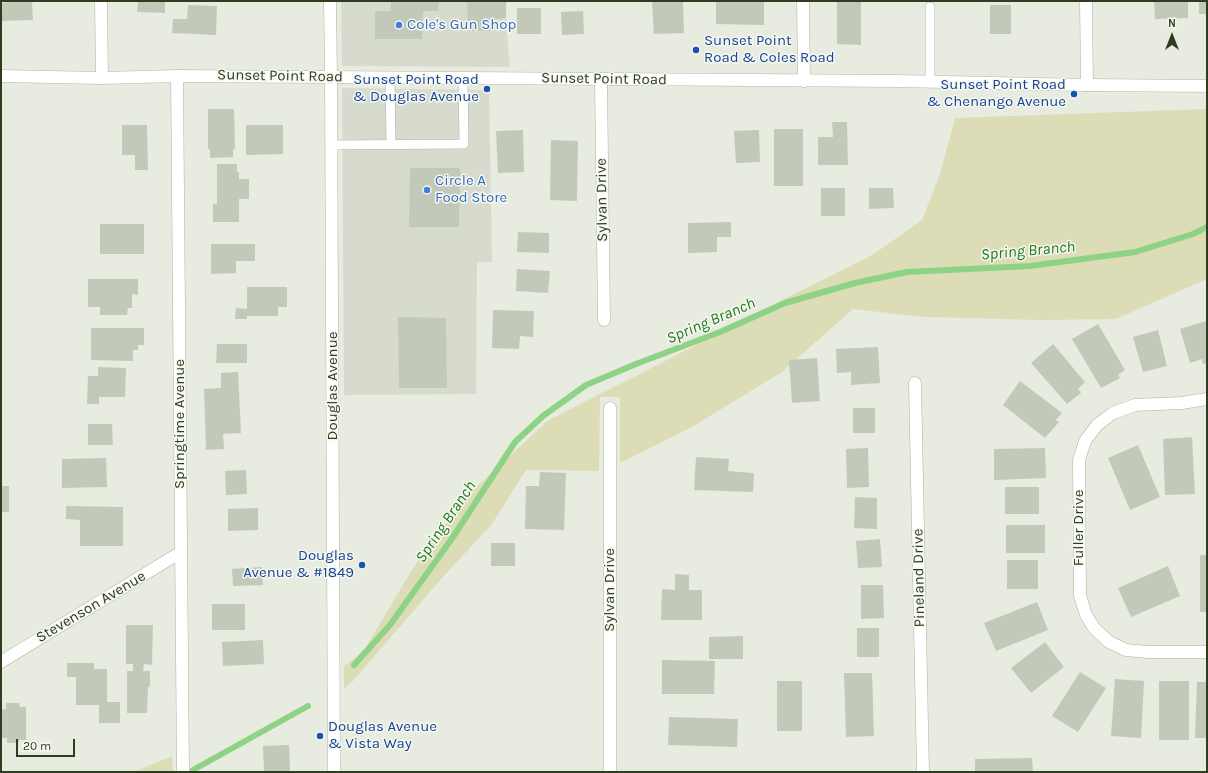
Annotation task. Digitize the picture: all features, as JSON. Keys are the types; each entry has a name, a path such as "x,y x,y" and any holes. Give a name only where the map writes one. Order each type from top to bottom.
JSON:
{"street":[{"path":"101,1 102,78"},
{"name":"Douglas Avenue","path":"330,1 332,145 334,772"},
{"path":"804,1 804,81"},
{"path":"1086,1 1087,85"},
{"name":"Sunset Point Road","path":"1,76 102,78 177,76 463,78 1207,86"},
{"name":"Springtime Avenue","path":"177,76 183,772"},
{"name":"Sylvan Drive","path":"601,80 604,320"},
{"name":"Pineland Drive","path":"915,383 923,772"},
{"name":"Fuller Drive","path":"1207,399 1182,403 1135,405 1113,413 1097,425 1085,441 1078,460 1080,596 1086,615 1094,628 1109,642 1126,650 1148,652 1207,652"},
{"name":"Sylvan Drive","path":"610,408 610,772"},
{"name":"Stevenson Avenue","path":"1,662 181,552"}],"lane":[{"path":"930,7 930,82"},
{"path":"390,78 391,144"},
{"path":"332,145 464,144 463,78"}],"shaded area":[{"path":"341,1 504,1 510,67 342,66"},
{"path":"342,88 489,90 492,262 477,262 476,394 344,395"}],"green space":[{"path":"1207,109 1207,279 1116,319 1041,320 923,317 853,309 782,372 692,427 620,463 620,397 600,397 599,471 526,470 492,524 442,578 353,681 344,689 344,666 363,652 413,568 468,495 547,421 871,256 922,220 940,174 955,118"},
{"path":"172,756 173,772 134,772"}],"building":[{"path":"8,1 32,1 33,20 1,21 1,3"},
{"path":"138,1 165,1 165,13 137,12"},
{"name":"Cole's Gun Shop","path":"391,1 439,1 438,11 423,11 422,39 375,39 375,11 391,11"},
{"path":"467,1 506,1 506,18 493,19 493,31 468,31"},
{"path":"652,1 683,1 684,33 654,34"},
{"path":"716,1 764,1 764,25 716,24"},
{"path":"837,1 861,1 861,45 837,44"},
{"path":"1154,1 1188,1 1188,18 1155,19"},
{"path":"1199,1 1207,1 1207,14 1199,14"},
{"path":"188,5 217,6 216,35 172,33 173,19 187,19"},
{"path":"990,5 1011,5 1011,34 990,34"},
{"path":"517,8 541,8 541,34 517,34"},
{"path":"583,11 584,34 562,35 561,12"},
{"path":"208,109 234,109 235,149 233,149 233,157 210,158 210,149 208,149"},
{"path":"832,122 847,122 848,165 818,165 818,137 833,137"},
{"path":"122,125 147,125 148,170 135,170 135,155 122,155"},
{"path":"246,125 283,125 283,154 246,155"},
{"path":"774,129 803,129 803,186 774,186"},
{"path":"523,130 524,172 498,173 496,131"},
{"path":"759,130 760,162 736,163 734,131"},
{"path":"551,140 578,141 577,201 550,200"},
{"path":"217,164 237,164 239,179 249,179 249,199 239,199 239,222 213,222 213,204 217,204"},
{"path":"410,168 460,168 459,227 409,227"},
{"path":"821,188 845,188 845,216 821,216"},
{"path":"869,188 893,188 894,208 869,209"},
{"path":"731,222 731,237 717,237 717,252 688,253 688,223"},
{"path":"100,224 144,224 144,254 100,254"},
{"path":"518,232 549,233 549,253 517,252"},
{"path":"211,244 255,244 255,261 236,261 236,273 211,274"},
{"path":"517,269 550,271 548,293 516,291"},
{"path":"88,279 138,279 138,295 132,294 132,308 128,308 127,315 100,315 100,307 88,307"},
{"path":"247,287 287,287 287,307 278,307 278,316 247,316 247,319 235,319 236,308 247,309"},
{"path":"493,310 534,311 533,337 520,336 519,349 492,348"},
{"path":"398,317 446,318 447,388 399,388"},
{"path":"1206,321 1207,363 1203,364 1202,359 1190,363 1180,329"},
{"path":"1098,324 1125,370 1118,375 1120,378 1101,388 1072,339"},
{"path":"91,328 144,328 144,345 138,345 138,350 133,350 133,361 91,360"},
{"path":"1158,330 1167,366 1143,372 1133,337"},
{"path":"217,344 247,344 247,363 216,363"},
{"path":"1053,344 1085,382 1078,389 1081,393 1067,404 1031,363"},
{"path":"878,347 880,383 851,385 851,372 837,373 836,349"},
{"path":"817,358 820,401 792,403 789,360"},
{"path":"98,367 126,368 125,397 99,397 99,404 87,404 88,376 98,376"},
{"path":"238,372 241,433 223,434 224,449 206,450 204,389 221,388 221,373"},
{"path":"1020,381 1062,413 1056,420 1059,422 1045,438 1003,405"},
{"path":"853,408 875,408 875,433 853,433"},
{"path":"88,424 112,424 113,445 88,445"},
{"path":"1192,437 1195,494 1165,495 1163,439"},
{"path":"1138,445 1160,497 1130,510 1108,458"},
{"path":"868,448 869,487 847,488 846,449"},
{"path":"1045,448 1046,478 994,480 994,449"},
{"path":"696,457 729,459 728,471 754,473 753,492 694,490"},
{"path":"106,458 107,487 62,488 62,459"},
{"path":"246,470 247,494 226,495 225,471"},
{"path":"540,472 566,473 564,530 525,529 526,486 539,486"},
{"path":"1,486 9,486 9,512 1,512"},
{"path":"1005,487 1039,487 1039,514 1005,514"},
{"path":"855,497 877,498 877,529 854,528"},
{"path":"66,506 123,507 123,546 80,546 80,520 66,519"},
{"path":"258,508 258,530 228,531 228,509"},
{"path":"1006,525 1045,525 1045,553 1006,553"},
{"path":"880,539 882,567 858,568 856,541"},
{"path":"491,543 515,543 515,566 491,566"},
{"path":"1200,555 1207,555 1207,612 1200,612"},
{"path":"1007,560 1038,560 1038,589 1007,589"},
{"path":"1168,566 1180,596 1131,617 1118,588"},
{"path":"262,567 263,585 233,586 232,569"},
{"path":"675,574 689,575 689,590 702,590 702,620 661,620 662,589 675,590"},
{"path":"861,585 883,585 884,618 861,619"},
{"path":"1037,602 1048,630 996,651 984,623"},
{"path":"212,604 245,604 245,630 212,630"},
{"path":"126,625 153,625 152,665 144,664 143,671 150,671 147,713 127,713 127,671 133,671 133,664 126,664"},
{"path":"857,628 879,628 879,657 857,657"},
{"path":"743,636 743,659 709,659 709,637"},
{"path":"263,640 264,664 223,666 222,642"},
{"path":"1045,642 1064,667 1031,693 1011,668"},
{"path":"662,660 715,661 714,694 662,694"},
{"path":"67,663 94,663 94,669 107,669 107,702 120,702 120,723 99,723 99,705 76,705 76,677 67,677"},
{"path":"1080,672 1106,688 1078,732 1052,716"},
{"path":"844,673 872,673 874,736 846,737"},
{"path":"1115,679 1144,681 1141,738 1111,736"},
{"path":"777,681 802,681 802,731 777,731"},
{"path":"1159,681 1189,681 1189,740 1159,740"},
{"path":"1197,682 1207,682 1207,738 1195,738"},
{"path":"6,703 19,703 20,707 26,707 26,740 19,740 19,743 7,743 7,738 1,738 1,710 6,709"},
{"path":"669,717 738,719 737,747 668,745"},
{"path":"289,745 290,772 264,772 263,746"},
{"path":"1032,758 1033,772 975,772 975,759"}],"waterway":[{"name":"Spring Branch","path":"354,665 390,625 453,537 515,442 543,416 586,385 720,332 785,303 855,283 907,272 1030,266 1135,252 1193,234 1207,227"},
{"name":"Spring Branch","path":"193,770 308,706"}],"place":[{"name":"Cole's Gun Shop","path":"399,25"},
{"name":"Sunset Point Road & Coles Road","path":"696,50"},
{"name":"Sunset Point Road & Douglas Avenue","path":"487,89"},
{"name":"Sunset Point Road & Chenango Avenue","path":"1074,94"},
{"name":"Circle A Food Store","path":"427,190"},
{"name":"Douglas Avenue & #1849","path":"362,565"},
{"name":"Douglas Avenue & Vista Way","path":"320,736"}]}
